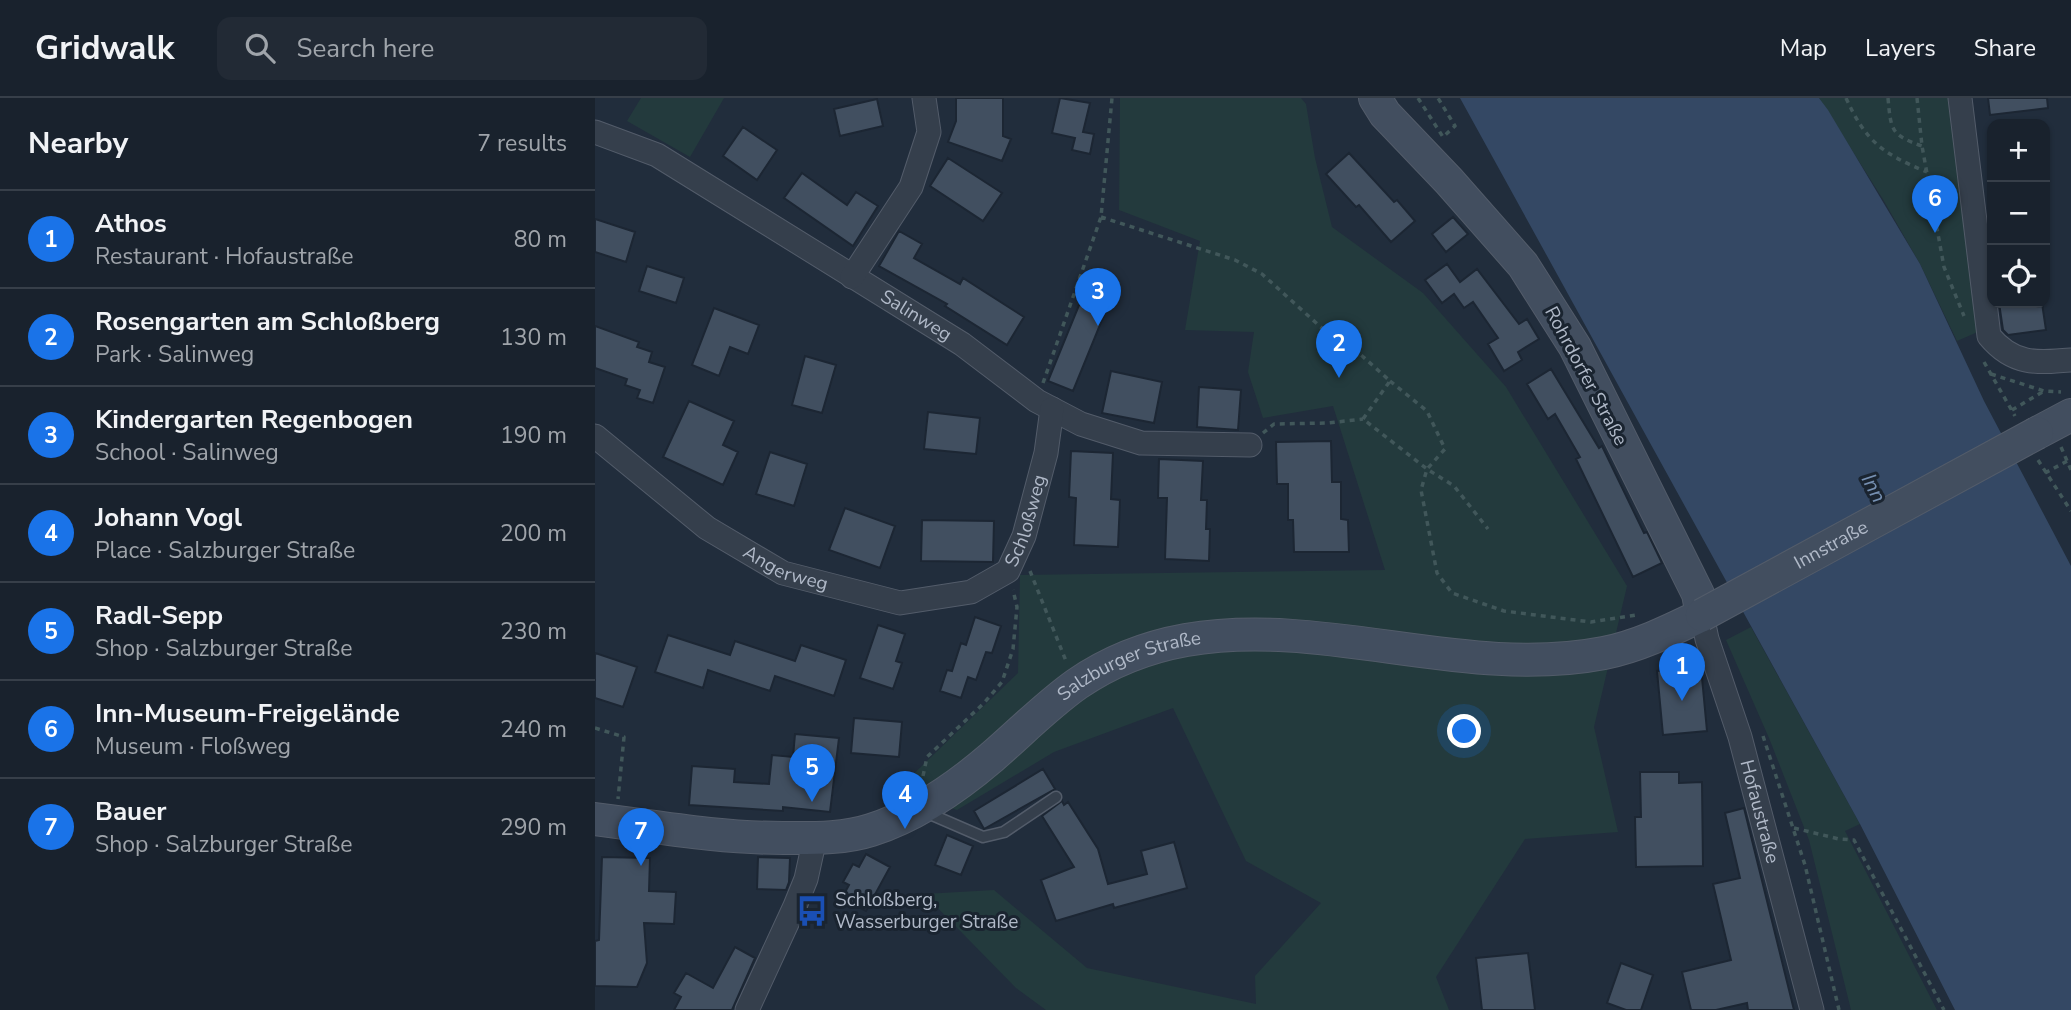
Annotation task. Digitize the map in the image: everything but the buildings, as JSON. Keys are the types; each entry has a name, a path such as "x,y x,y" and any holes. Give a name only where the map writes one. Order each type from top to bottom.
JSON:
{"main road":[{"name":"Rohrdorfer Straße","path":"1375,98 1385,114 1458,190 1523,265 1567,335 1698,594 1703,615"},
{"name":"Innstraße","path":"1703,615 2071,415"},
{"name":"Salzburger Straße","path":"606,821 721,837 815,838 866,831 918,808 963,780 1078,684 1101,669 1154,647 1217,636 1258,635 1305,637 1490,657 1571,657 1604,653 1637,644 1703,615"}],"street":[{"path":"852,277 911,187 929,132 924,98"},
{"path":"1960,98 1989,336 1998,347 2016,358 2038,363 2071,360"},
{"name":"Salinweg","path":"595,132 657,155 962,344 1045,405 1081,424 1141,443 1250,445"},
{"name":"Schloßweg","path":"1019,570 1024,536 1046,453 1045,405"},
{"name":"Angerweg","path":"595,436 707,528 783,573 900,603 971,592 1019,570"},
{"name":"Hofaustraße","path":"1703,615 1707,639 1740,737 1812,1010"},
{"path":"747,1010 799,897 815,838"}],"lane":[{"path":"918,808 983,837 1004,832 1056,797"}],"path":[{"path":"1045,405 1101,217 1112,98"},
{"path":"1414,99 1443,137 1455,127 1438,98"},
{"path":"1846,98 1858,123 1886,153 1927,172"},
{"path":"1888,98 1891,127 1897,136 1922,146"},
{"path":"1917,98 1922,146 1944,267 1967,324"},
{"path":"1101,217 1235,261 1262,274 1324,330 1350,345 1427,411 1445,449 1427,469 1421,491 1437,573 1452,593 1504,611 1591,622 1639,615"},
{"path":"1983,361 1989,374 2045,391 2071,391"},
{"path":"1363,419 1390,382"},
{"path":"2012,411 2045,391"},
{"path":"1250,445 1274,424 1363,419 1461,493 1488,529"},
{"path":"2071,470 2069,460 2045,473 2071,511"},
{"path":"1019,570 1070,670"},
{"name":"Schloßweg","path":"918,808 927,757 985,703 1002,682 1013,649 1019,570"},
{"path":"1759,726 1805,865 1839,1010"},
{"path":"595,727 624,737 606,821"},
{"path":"1794,828 1854,840 1944,1010"}],"green space":[{"path":"641,98 724,98 690,157 627,121"},
{"path":"1120,98 1301,98 1306,104 1315,158 1332,227 1423,293 1506,387 1627,586 1594,727 1618,832 1525,839 1436,977 1449,1010 1046,1010 1016,988 924,894 994,890 1087,968 1256,1004 1255,976 1321,903 1246,861 1173,708 1054,752 957,810 898,789 1018,673 1020,575 1385,570 1333,406 1263,418 1248,372 1254,332 1185,330 1200,241 1119,210"},
{"path":"1819,98 1954,98 1980,331 1957,341 1920,264"},
{"path":"1751,627 1860,824 1845,831 1937,1010 1851,1010 1809,840 1769,738 1726,640"}],"water":[{"name":"Inn","path":"1460,98 1819,98 1828,110 1920,264 1984,401 2071,566 2071,1010 1955,1010 1860,824"}],"place":[{"name":"Inn-Museum-Freigelände","path":"1935,233"},
{"name":"Kindergarten Regenbogen","path":"1098,326"},
{"name":"Rosengarten am Schloßberg","path":"1339,378"},
{"name":"Athos","path":"1682,701"},
{"name":"Radl-Sepp","path":"812,802"},
{"name":"Johann Vogl","path":"905,829"},
{"name":"Bauer","path":"641,866"},
{"name":"Schloßberg, Wasserburger Straße","path":"812,911"}]}
